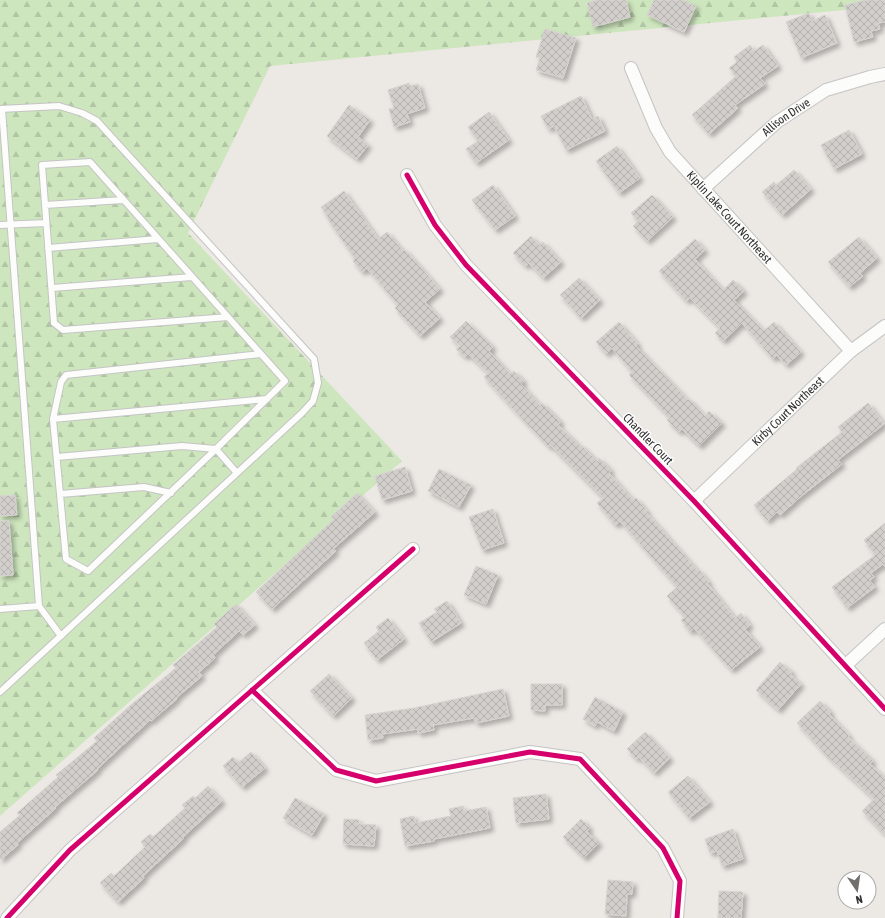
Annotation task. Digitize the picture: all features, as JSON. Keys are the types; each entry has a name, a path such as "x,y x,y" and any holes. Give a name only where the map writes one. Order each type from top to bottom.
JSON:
{"street":[{"name":"Kiplin Lake Court Northeast","path":"631,68 659,134 670,152 851,351"},
{"name":"Allison Drive","path":"703,189 777,122 826,90 885,74"},
{"name":"Chandler Court","path":"407,175 435,225 466,265 694,501 885,709"},
{"name":"Kirby Court Northeast","path":"694,501 851,351 885,326"},
{"path":"7,918 70,850 413,549"},
{"path":"846,665 885,629"},
{"path":"252,690 336,770 376,780 530,752 580,759 663,848 680,881 677,918"}],"lane":[{"path":"0,692 61,636 237,473 302,414 314,401 318,383 314,359 98,122 82,113 59,106 1,109 39,606 61,636"},
{"path":"228,317 63,330 54,323 42,165 90,162 123,200 228,317 261,354 285,381 171,493 88,571 66,559 53,419 61,382 66,375 261,354"},
{"path":"45,205 123,200"},
{"path":"0,225 46,223"},
{"path":"48,248 158,239"},
{"path":"52,288 192,277"},
{"path":"53,419 267,399"},
{"path":"57,457 182,446 216,449 237,473"},
{"path":"60,494 144,487 171,493"},
{"path":"0,609 39,606"}],"green space":[{"path":"0,0 885,0 885,6 270,66 188,233 402,461 0,816"}],"building":[{"path":"597,0 626,0 630,17 593,27 587,3"},
{"path":"654,0 683,0 696,6 684,32 647,15"},
{"path":"866,0 885,0 885,22 878,23 880,29 871,31 873,37 854,42 845,5"},
{"path":"809,13 812,21 825,15 837,43 801,58 786,22"},
{"path":"545,29 576,38 563,78 536,70 540,58 536,57"},
{"path":"750,45 754,51 763,45 778,66 760,78 765,84 735,105 738,108 709,134 692,115 736,76 729,68 737,62 734,57"},
{"path":"409,83 410,86 418,84 425,108 407,114 410,122 394,127 389,109 394,108 388,90"},
{"path":"581,96 592,119 598,116 605,131 566,150 554,126 548,129 541,116"},
{"path":"349,105 370,120 358,137 368,145 357,159 327,136"},
{"path":"489,112 509,140 476,163 466,149 478,141 468,127"},
{"path":"849,130 862,154 834,169 821,145"},
{"path":"617,146 640,178 619,193 596,161"},
{"path":"794,170 811,189 782,215 762,192 774,182 776,185"},
{"path":"493,185 515,216 495,230 472,200"},
{"path":"344,191 378,239 387,232 403,251 405,250 440,289 425,302 440,318 420,336 395,308 398,305 367,268 362,272 353,261 355,259 321,207"},
{"path":"652,195 673,217 647,241 633,226 638,221 631,213"},
{"path":"531,236 539,245 543,242 561,262 543,278 529,263 525,266 513,253"},
{"path":"859,237 877,258 860,273 863,276 849,287 828,262"},
{"path":"695,239 705,250 695,259 723,290 733,280 744,291 734,300 764,331 774,322 801,352 786,365 777,355 773,359 742,323 723,341 715,333 720,328 690,298 686,301 659,271"},
{"path":"579,278 600,300 581,318 560,295"},
{"path":"466,321 493,347 489,351 510,374 514,371 524,381 521,384 540,405 542,403 561,422 558,425 597,461 599,458 611,470 609,473 633,500 636,498 647,511 646,512 698,571 699,570 709,582 707,583 735,618 741,613 750,625 745,629 760,647 731,670 694,628 690,632 681,620 685,617 667,596 677,587 620,521 615,525 597,503 603,498 550,445 549,447 484,377 488,373 468,354 465,357 456,349 460,346 450,337"},
{"path":"619,322 638,344 636,346 688,400 689,399 705,416 709,411 722,423 699,446 682,429 679,432 667,420 670,418 629,375 632,372 612,348 606,354 596,342"},
{"path":"868,403 884,424 838,460 842,464 780,515 777,512 767,521 754,505 797,469 796,468 842,432 838,427"},
{"path":"405,467 412,491 382,500 375,476"},
{"path":"439,469 471,485 459,507 428,491"},
{"path":"357,493 375,512 333,549 336,551 272,609 256,592 334,519 331,517"},
{"path":"15,495 17,515 0,516 0,496"},
{"path":"493,509 504,543 482,550 469,517"},
{"path":"0,521 9,521 13,575 0,576"},
{"path":"885,523 885,567 883,564 871,573 874,577 870,581 875,587 847,608 832,587 875,555 864,540"},
{"path":"476,566 498,575 486,604 464,595"},
{"path":"447,601 461,623 431,642 419,623 437,612 434,609"},
{"path":"236,604 255,625 243,635 239,631 213,655 215,658 199,672 202,676 151,721 150,720 97,769 98,770 55,807 56,808 17,843 18,845 0,860 0,832 20,815 17,813 58,777 56,775 97,741 94,738 133,703 176,668 173,665 217,627 214,624"},
{"path":"388,618 404,639 377,660 364,643 379,631 376,627"},
{"path":"780,662 792,672 790,674 801,684 778,710 756,690"},
{"path":"329,674 352,698 333,716 310,691"},
{"path":"531,684 562,684 562,705 545,705 545,711 531,710"},
{"path":"503,689 509,716 476,723 474,718 433,725 434,730 418,733 418,729 382,734 383,738 368,740 365,715 414,708"},
{"path":"595,697 623,712 614,731 597,722 595,726 583,719"},
{"path":"820,701 831,712 829,714 849,735 848,737 873,761 870,764 885,778 885,835 862,811 874,799 827,756 797,723"},
{"path":"645,732 670,758 654,773 639,757 636,759 627,749"},
{"path":"251,752 265,768 242,787 223,766 233,757 238,763"},
{"path":"688,776 710,802 689,818 668,792"},
{"path":"208,786 222,801 183,837 184,838 143,876 144,878 118,902 100,883 111,873 114,876 145,847 141,842 150,834 153,837 185,808 182,805 193,796 195,798"},
{"path":"546,794 549,819 516,823 513,798"},
{"path":"295,798 324,814 312,835 283,818"},
{"path":"463,806 464,811 486,807 490,828 405,846 400,819 414,816 415,823 451,816 449,809"},
{"path":"344,819 359,820 359,824 376,825 374,846 343,844"},
{"path":"581,819 590,828 587,831 599,843 584,858 563,837"},
{"path":"733,829 743,859 722,866 717,851 710,853 705,839"},
{"path":"608,880 633,882 632,894 627,894 626,916 605,914"},
{"path":"719,891 743,892 741,918 718,918"}],"cycle path":[{"path":"407,175 435,225 466,265 694,501 885,709"},
{"path":"7,918 70,850 413,549"},
{"path":"252,690 336,770 376,781 530,752 580,759 663,848 680,881 677,918"}]}
